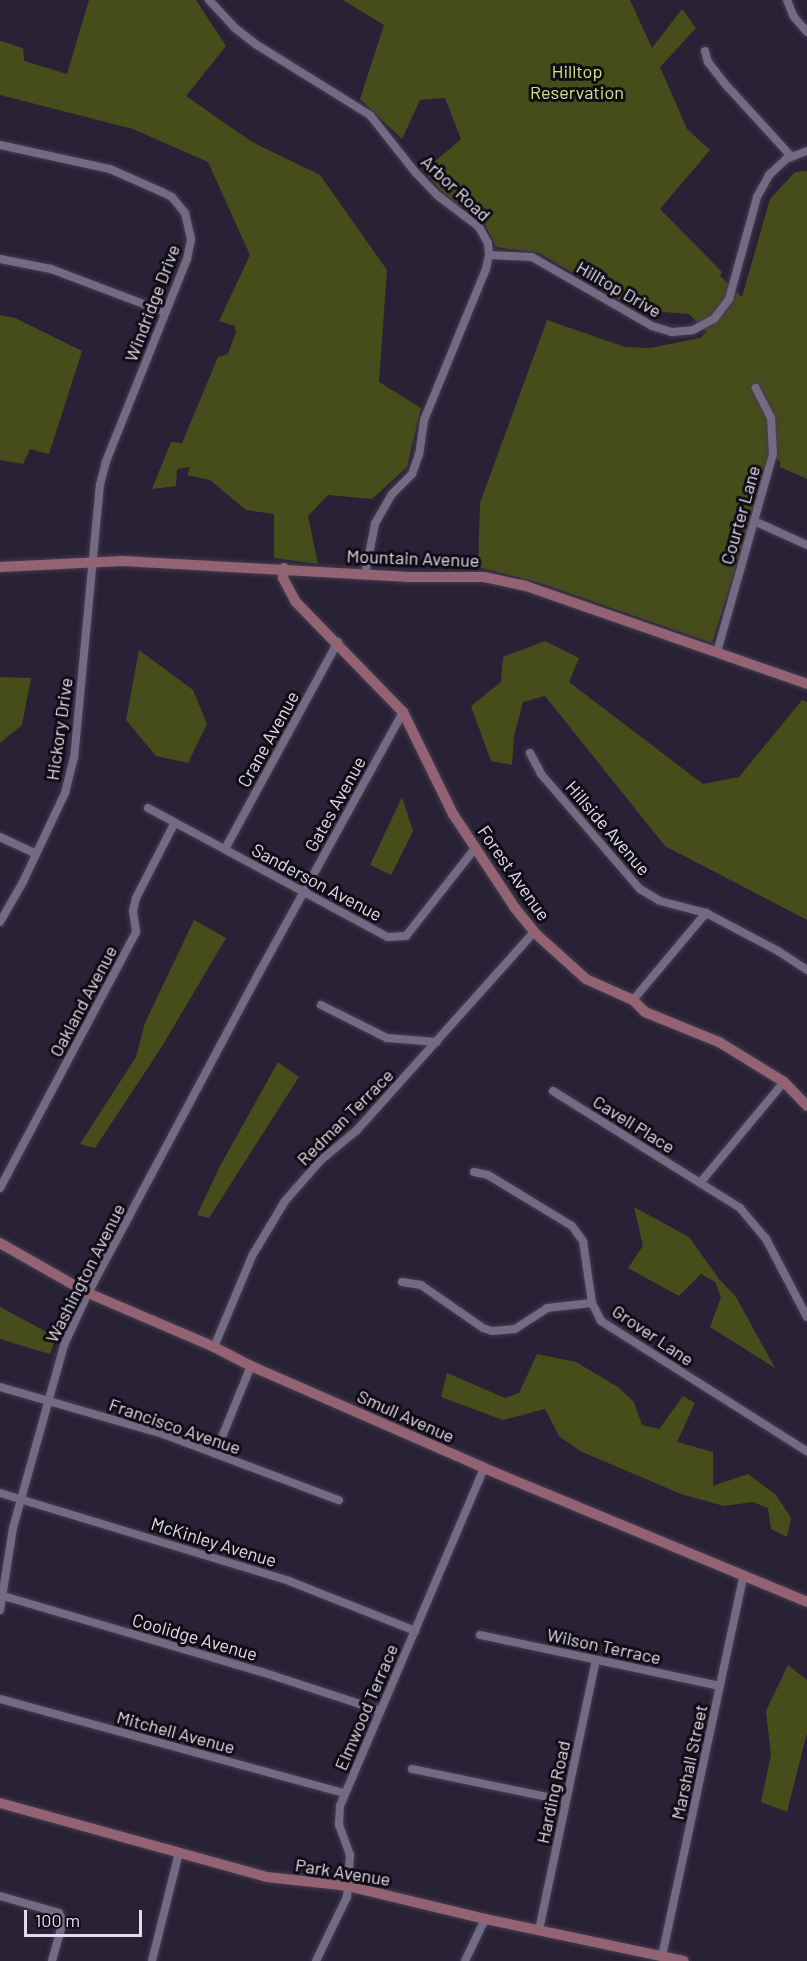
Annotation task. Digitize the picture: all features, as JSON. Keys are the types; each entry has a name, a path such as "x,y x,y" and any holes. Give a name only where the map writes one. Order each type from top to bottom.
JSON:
{"street":[{"name":"Arbor Road","path":"209,0 235,28 257,45 370,115 415,172 437,195 478,227 485,237 489,255"},
{"path":"787,0 794,17 807,32"},
{"path":"705,51 708,62 720,78 791,156"},
{"name":"Windridge Drive","path":"0,145 110,169 162,192 179,204 189,223 190,249 106,462 99,492 94,562"},
{"name":"Hilltop Drive","path":"489,255 532,257 652,326 672,332 693,330 714,319 729,299 757,197 769,175 791,156 807,150"},
{"path":"365,574 375,524 392,494 412,474 419,454 424,420 486,269 489,255"},
{"path":"0,259 51,269 165,312"},
{"name":"Courter Lane","path":"717,652 774,445 771,418 756,388"},
{"path":"754,521 807,545"},
{"name":"Mountain Avenue","path":"0,567 94,562 284,568 406,577 469,576 513,582 807,684"},
{"name":"Hickory Drive","path":"0,922 65,793 74,757 94,562"},
{"name":"Forest Avenue","path":"284,568 283,578 294,601 338,642 403,712 453,814 515,908 534,932 586,979 633,1000 645,1012 719,1042 784,1082 807,1106"},
{"name":"Crane Avenue","path":"225,849 338,642"},
{"name":"Gates Avenue","path":"259,973 403,712"},
{"name":"Hillside Avenue","path":"530,753 541,774 640,888 660,901 705,913 778,951 807,970"},
{"name":"Sanderson Avenue","path":"148,808 303,894 387,937 406,936 476,847"},
{"name":"Oakland Avenue","path":"0,1188 136,932 134,911 136,898 174,824"},
{"path":"0,837 36,854"},
{"path":"633,1000 705,913"},
{"name":"Redman Terrace","path":"214,1347 252,1256 285,1200 320,1161 357,1130 534,932"},
{"name":"Washington Avenue","path":"0,1610 1,1595 21,1500 46,1401 64,1345 88,1293 259,973"},
{"path":"321,1005 387,1038 437,1042"},
{"path":"700,1183 784,1082"},
{"name":"Cavell Place","path":"552,1091 740,1208 760,1230 807,1317"},
{"name":"Grover Lane","path":"474,1172 488,1175 572,1226 583,1240 587,1255 592,1303 601,1321 807,1451"},
{"name":"Smull Avenue","path":"0,1243 88,1293 214,1347 251,1366 484,1468 807,1602"},
{"path":"402,1282 421,1285 483,1328 492,1331 514,1329 547,1308 592,1303"},
{"path":"215,1454 251,1366"},
{"name":"Francisco Avenue","path":"0,1387 163,1434 339,1500"},
{"name":"Elmwood Terrace","path":"316,1961 347,1898 350,1856 338,1818 344,1793 484,1468"},
{"name":"McKinley Avenue","path":"0,1493 289,1581 415,1631"},
{"name":"Marshall Street","path":"662,1956 744,1575"},
{"name":"Coolidge Avenue","path":"1,1595 262,1672 381,1711"},
{"name":"Wilson Terrace","path":"480,1635 720,1686"},
{"name":"Harding Road","path":"539,1930 596,1660"},
{"name":"Mitchell Avenue","path":"0,1699 344,1793"},
{"path":"412,1768 566,1800"},
{"name":"Park Avenue","path":"0,1803 274,1878 348,1886 648,1957 662,1956 684,1961"},
{"path":"152,1961 179,1853"},
{"path":"0,1896 59,1913 62,1917 62,1928 52,1961"},
{"path":"465,1961 485,1919"}],"green space":[{"path":"89,0 196,0 226,46 186,96 252,142 320,175 387,270 379,382 421,408 407,467 372,499 328,495 308,516 318,564 274,558 274,514 246,510 210,480 187,475 190,467 177,469 176,486 152,489 171,442 182,443 218,357 228,354 236,332 235,326 219,321 250,255 208,162 133,129 0,95 0,41 23,48 24,61 67,74"},
{"name":"Hilltop Reservation","path":"343,0 630,0 652,48 682,9 696,28 660,67 687,129 710,150 660,209 722,272 720,276 742,297 770,199 795,172 807,171 807,479 780,467 780,461 771,457 712,643 540,583 478,567 480,503 547,320 625,347 650,348 700,338 706,332 689,314 637,310 539,253 496,247 483,220 447,198 424,171 461,139 445,98 420,100 402,139 360,99 384,25"},
{"path":"0,315 15,318 82,351 49,454 30,449 23,464 0,460"},
{"path":"545,641 579,658 569,682 703,784 739,777 802,700 807,702 807,920 665,846 545,696 523,702 514,736 512,765 491,761 471,706 501,682 503,657"},
{"path":"139,650 193,690 207,724 188,763 156,756 126,720"},
{"path":"0,677 31,678 22,725 0,743"},
{"path":"402,797 413,831 391,875 370,865"},
{"path":"194,920 226,938 161,1048 95,1148 80,1144 136,1057 145,1023"},
{"path":"278,1062 299,1077 209,1218 197,1215 220,1166"},
{"path":"634,1207 689,1237 719,1279 736,1297 775,1368 710,1327 721,1297 715,1282 701,1274 679,1296 628,1268 643,1246"},
{"path":"0,1307 56,1337 50,1354 0,1339"},
{"path":"537,1354 576,1362 618,1387 634,1402 642,1425 659,1429 683,1396 695,1403 677,1442 713,1452 713,1486 748,1474 776,1495 791,1518 787,1537 771,1529 768,1508 753,1502 724,1506 681,1494 580,1451 559,1436 545,1409 503,1420 441,1397 447,1373 505,1398 519,1393"},
{"path":"788,1665 807,1680 807,1733 787,1812 761,1802 771,1755 766,1711"}]}
